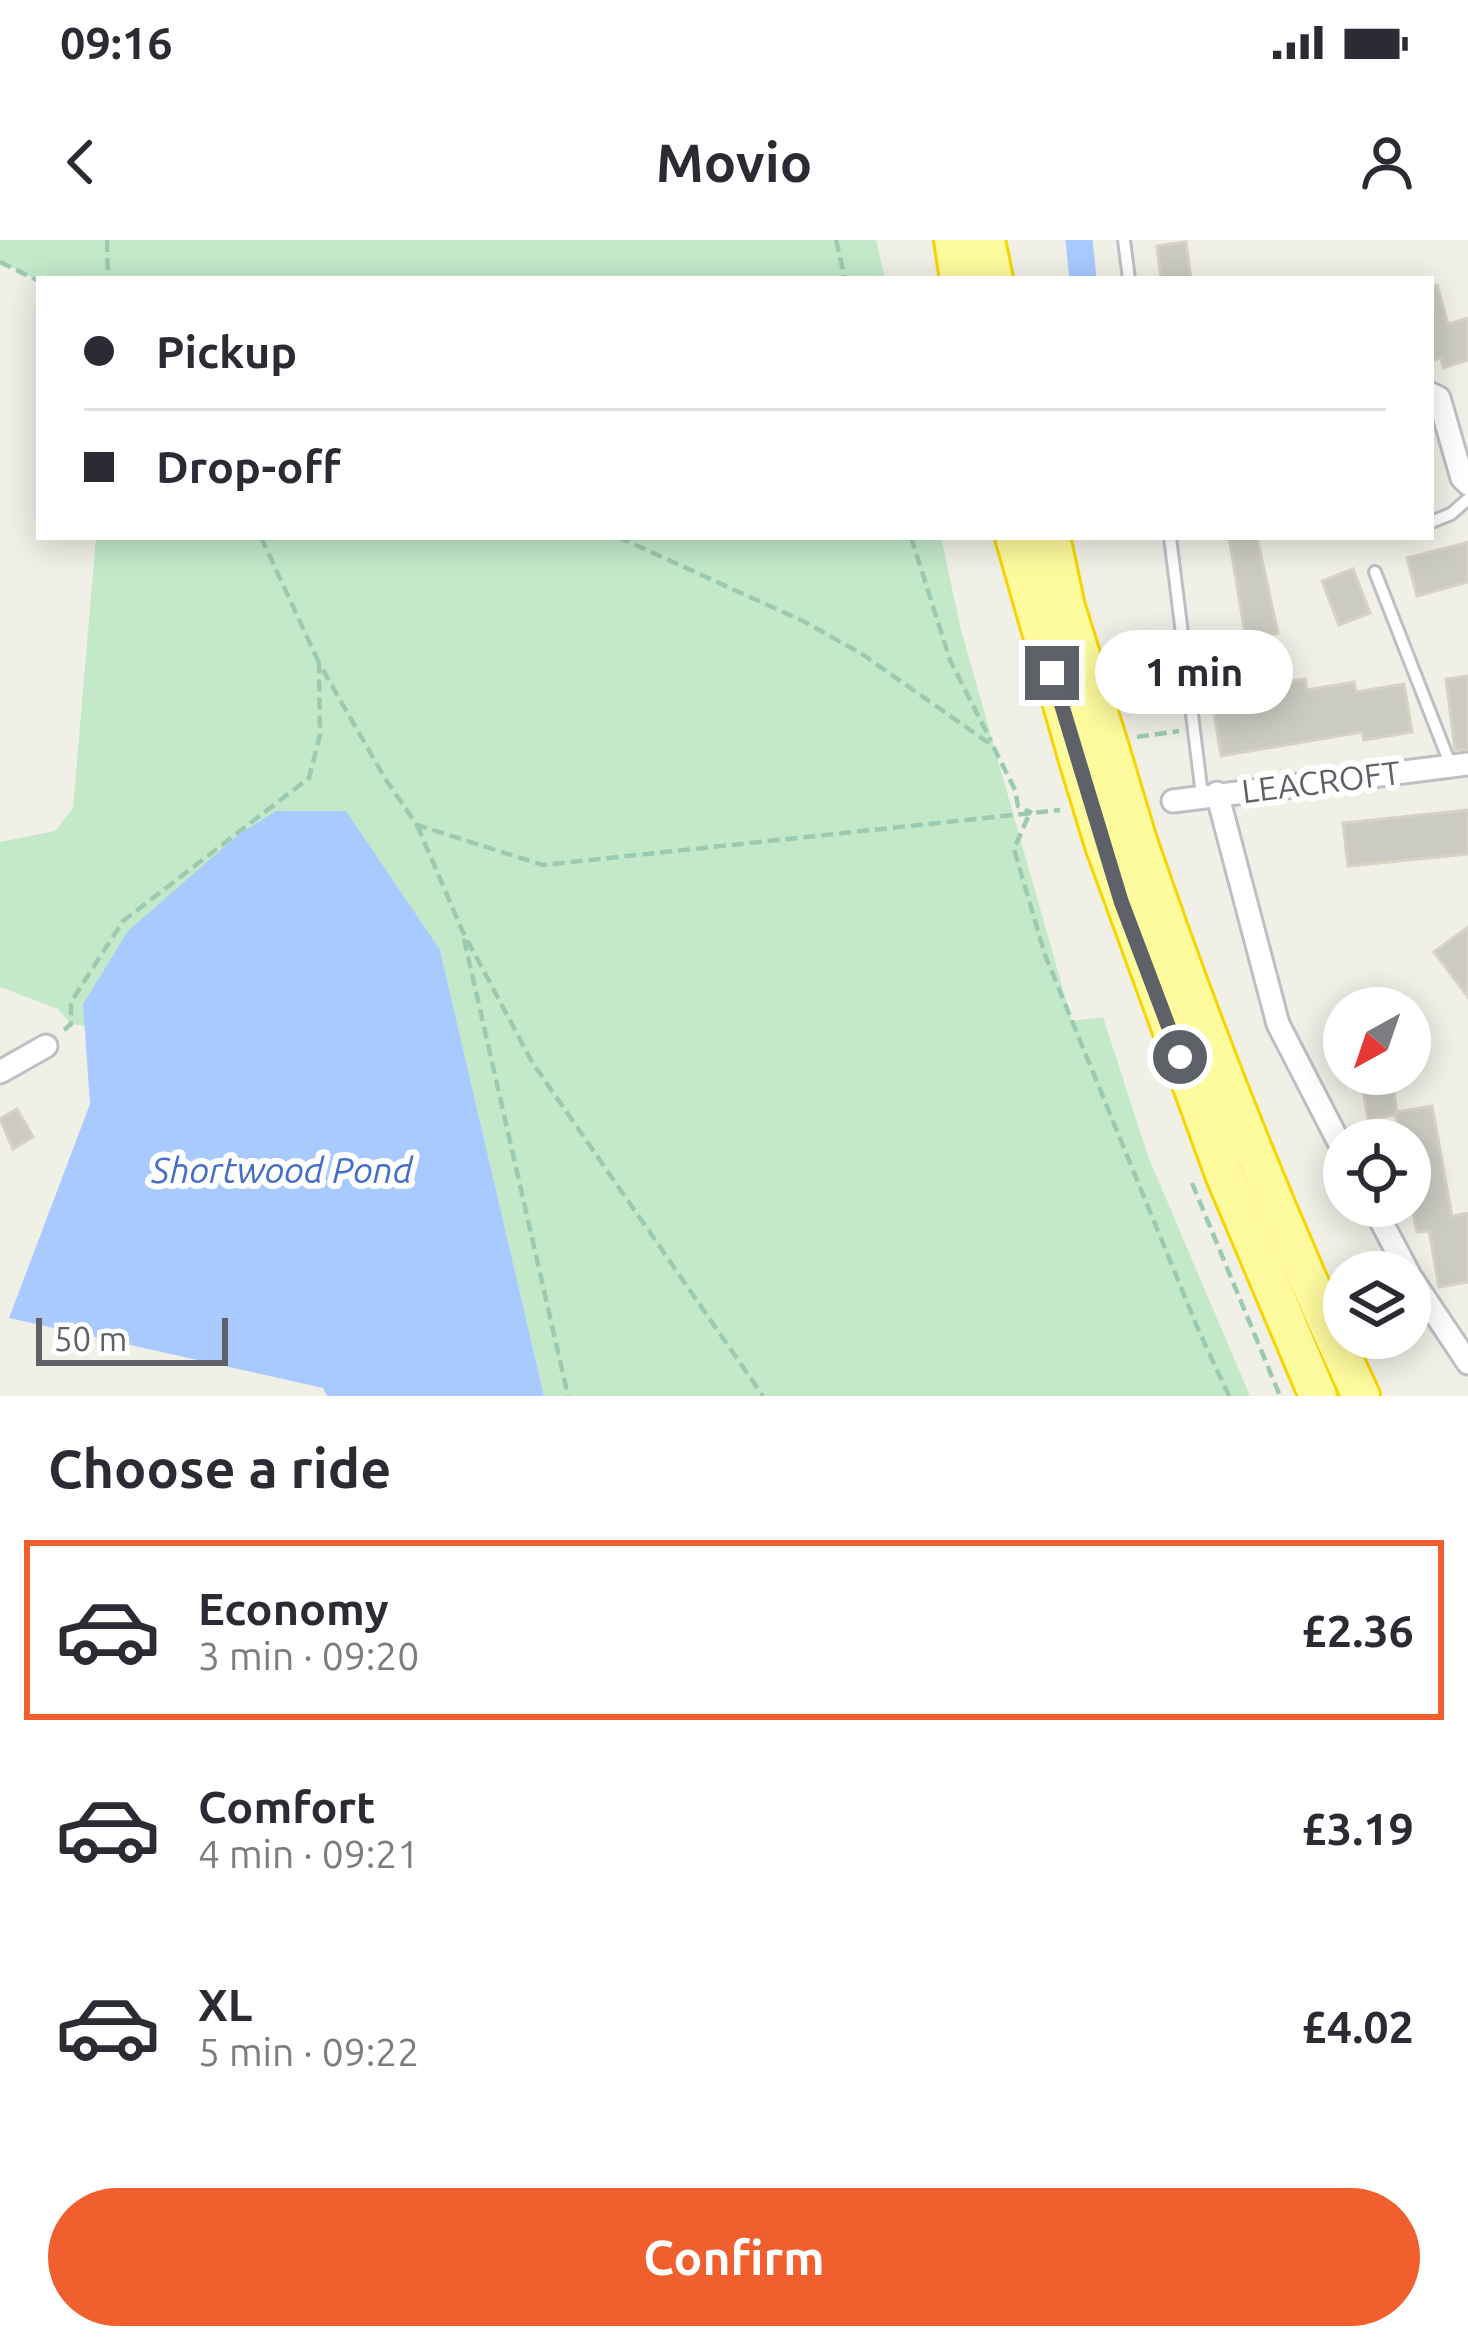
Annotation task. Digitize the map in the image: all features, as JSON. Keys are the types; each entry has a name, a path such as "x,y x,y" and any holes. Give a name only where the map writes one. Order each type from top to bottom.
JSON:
{"highway":[{"path":"952,240 958,276"},
{"path":"986,240 993,276"},
{"path":"1015,540 1098,750"},
{"path":"1052,540 1121,842 1224,1174 1318,1396"},
{"path":"1121,842 1306,1279 1361,1396"}],"street":[{"path":"1434,396 1439,398 1462,478 1468,484"},
{"name":"LEACROFT","path":"1173,801 1460,765"},
{"path":"1210,794 1278,1024 1327,1119"},
{"path":"0,1072 46,1046"},
{"path":"1431,1307 1468,1363"}],"lane":[{"path":"1124,240 1129,276"},
{"path":"1434,521 1468,499"},
{"path":"1170,540 1195,728 1210,794"},
{"path":"1375,572 1460,765"}],"path":[{"path":"106,240 108,276"},
{"path":"836,240 844,276"},
{"path":"0,262 36,279"},
{"path":"261,540 320,663 417,825 462,930 532,1062 763,1396"},
{"path":"624,540 862,654 993,746"},
{"path":"912,540 950,660 1018,806 1032,813 1014,849 1045,955 1229,1396"},
{"path":"46,1046 71,1024 70,1002 123,921 309,778 320,735 320,663"},
{"path":"1098,750 1195,728"},
{"path":"417,825 543,865 1028,815"},
{"path":"462,930 568,1396"}],"green space":[{"path":"0,240 876,240 884,276 36,280 0,262"},
{"path":"96,540 942,540 961,630 1072,1021 1103,1017 1148,1156 1250,1396 544,1396 440,950 83,1004 85,1026 71,1024 58,1009 0,987 0,842 55,831 73,808"}],"water":[{"name":"Shortwood Pond","path":"276,811 346,811 440,950 544,1396 327,1396 323,1388 9,1318 90,1104 83,1004 128,931 238,835"}],"building":[{"path":"1186,242 1191,276 1161,276 1157,246"},
{"path":"1434,286 1448,324 1468,318 1468,360 1443,368 1441,358 1434,360"},
{"path":"1229,540 1258,540 1278,633 1246,640"},
{"path":"1468,542 1468,582 1417,596 1407,558"},
{"path":"1353,569 1370,613 1339,625 1322,581"},
{"path":"1468,676 1468,749 1455,750 1446,679"},
{"path":"1305,679 1307,690 1354,682 1356,692 1404,684 1412,732 1364,740 1362,732 1221,756 1211,694"},
{"path":"1468,810 1468,854 1348,866 1343,823"},
{"path":"1468,927 1468,997 1434,952"},
{"path":"1364,1095 1394,1095 1397,1112 1432,1106 1452,1216 1468,1213 1468,1282 1439,1287 1429,1231 1417,1232 1416,1227 1431,1227 1431,1119 1397,1119 1396,1115 1368,1119"},
{"path":"17,1109 33,1137 13,1149 0,1119"}],"waterway":[{"path":"1079,240 1083,276"}],"route":[{"path":"1052,673 1121,901 1180,1057"}]}
